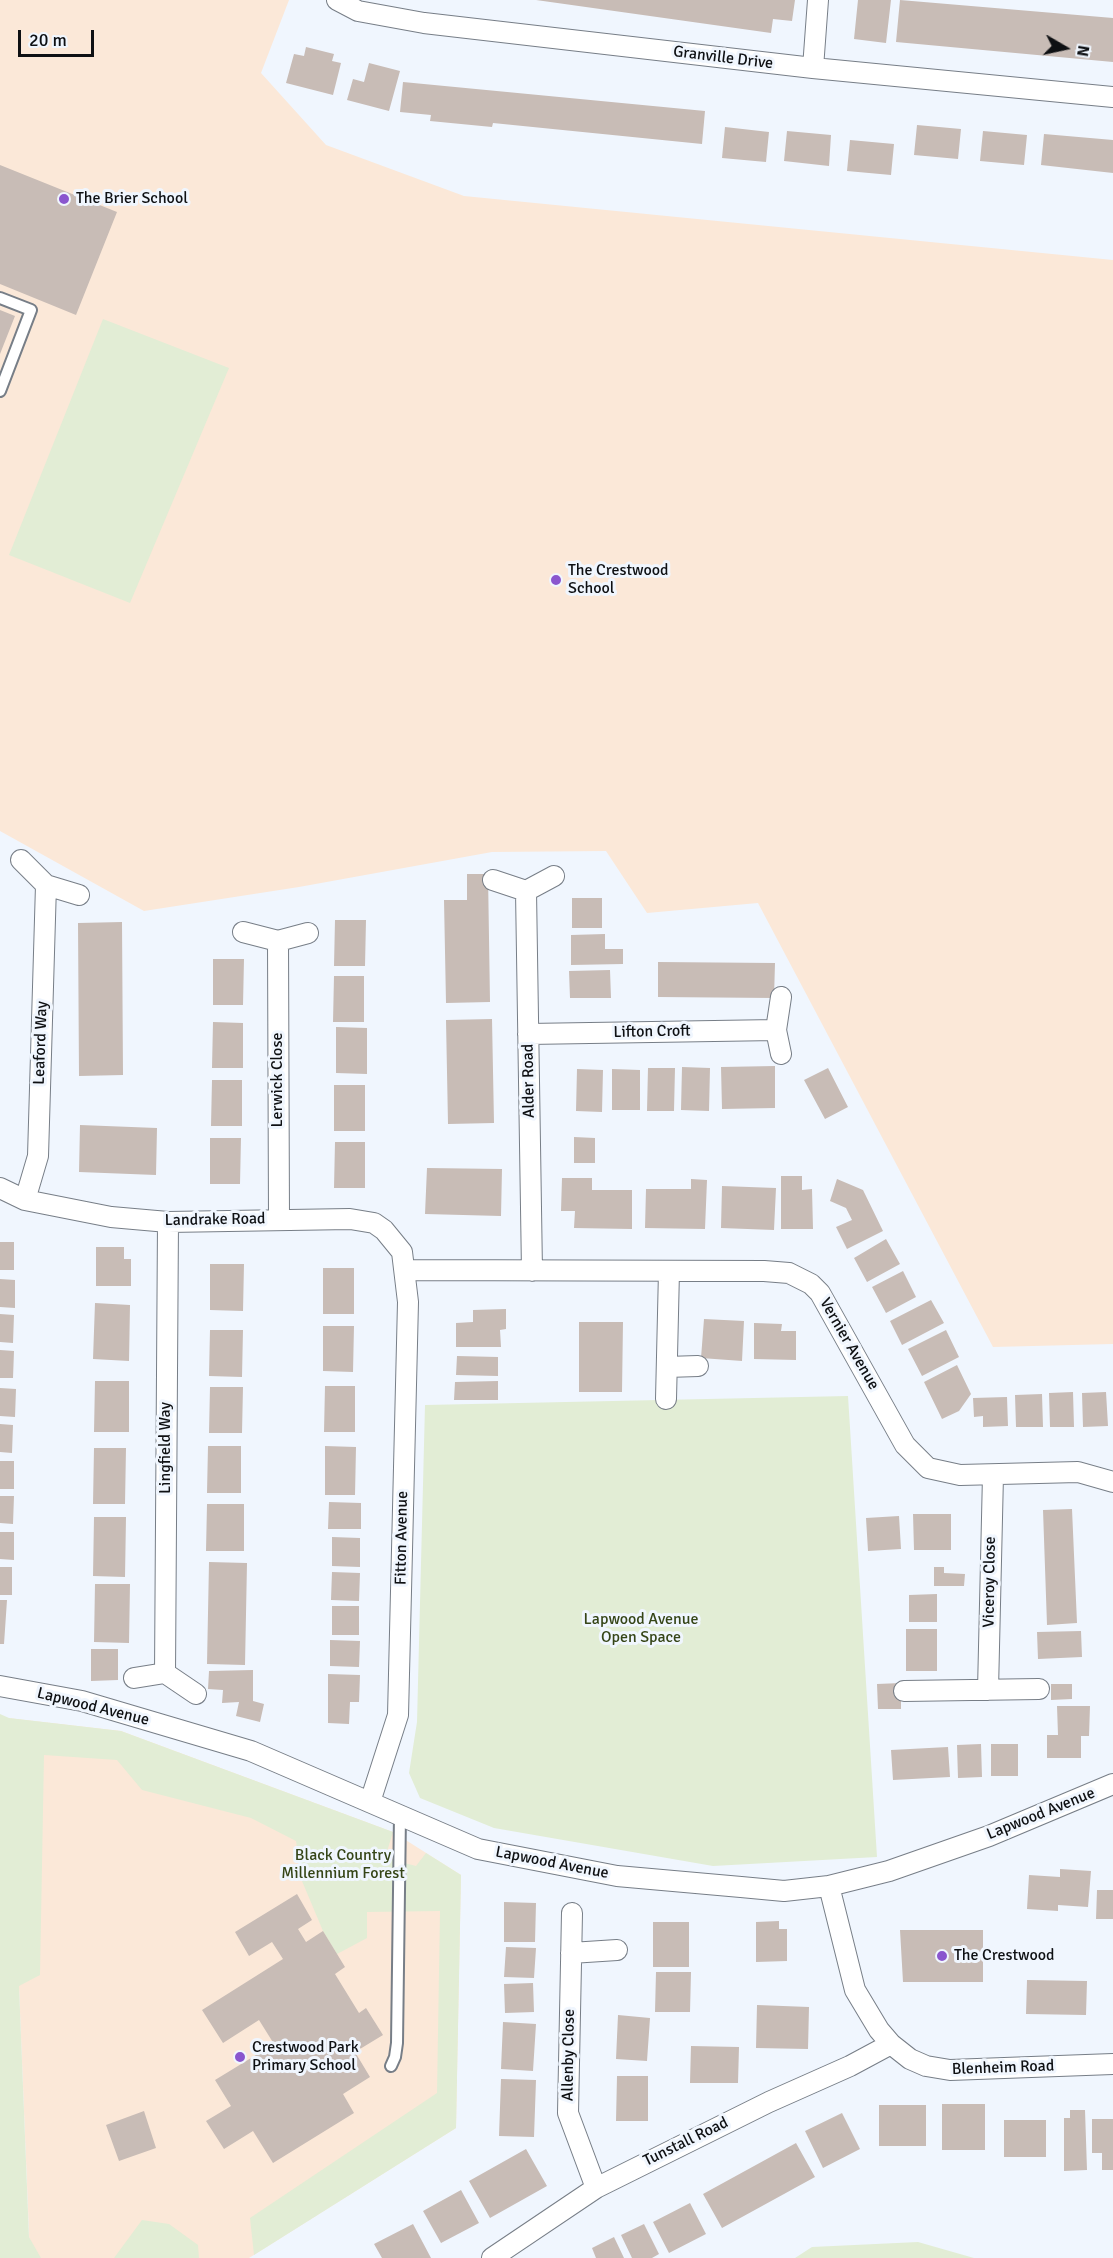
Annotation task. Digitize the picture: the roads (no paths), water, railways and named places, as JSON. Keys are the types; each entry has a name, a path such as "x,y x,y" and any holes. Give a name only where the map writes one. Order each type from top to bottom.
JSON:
{"street":[{"name":"Granville Drive","path":"338,0 358,11 424,23 813,68 1113,97"},
{"path":"813,68 818,0"},
{"path":"21,860 46,885 79,895"},
{"path":"494,880 526,891 554,876"},
{"name":"Leaford Way","path":"26,1200 38,1156 46,885"},
{"name":"Alder Road","path":"526,891 532,1271"},
{"path":"243,932 278,941 308,933"},
{"name":"Lerwick Close","path":"278,941 279,1219"},
{"path":"781,1054 776,1030 782,997"},
{"name":"Lifton Croft","path":"528,1034 776,1030"},
{"name":"Landrake Road","path":"0,1188 26,1200 111,1217 168,1222 350,1219 374,1223 394,1240 402,1252 405,1270"},
{"name":"Lingfield Way","path":"165,1673 168,1222"},
{"name":"Vernier Avenue","path":"405,1270 779,1272 799,1277 811,1284 828,1304 905,1445 928,1468 960,1475 1078,1472 1113,1482"},
{"name":"Fitton Avenue","path":"370,1802 398,1715 408,1302 405,1270"},
{"path":"666,1399 669,1271"},
{"path":"667,1367 698,1366"},
{"name":"Viceroy Close","path":"988,1690 993,1475"},
{"path":"134,1678 165,1673 196,1694"},
{"name":"Lapwood Avenue","path":"0,1686 82,1701 251,1751 478,1849 617,1876 784,1890 829,1886 889,1871 989,1836 1113,1784"},
{"path":"904,1691 1039,1689"},
{"name":"Blenheim Road","path":"829,1886 855,1990 869,2015 891,2044 910,2059 926,2066 950,2070 1113,2064"},
{"name":"Allenby Close","path":"572,1913 568,2114 596,2188"},
{"path":"571,1953 617,1950"},
{"name":"Tunstall Road","path":"492,2258 596,2188 891,2044"}],"lane":[{"path":"0,298 31,310 0,391"},
{"path":"391,2066 397,2043 400,1815"}],"place":[{"name":"The Brier School","path":"64,199"},
{"name":"The Crestwood School","path":"556,580"},
{"name":"The Crestwood","path":"942,1956"},
{"name":"Crestwood Park Primary School","path":"240,2057"}],"park label":[{"name":"Lapwood Avenue Open Space","path":"641,1629"},
{"name":"Black Country Millennium Forest","path":"343,1865"}]}
